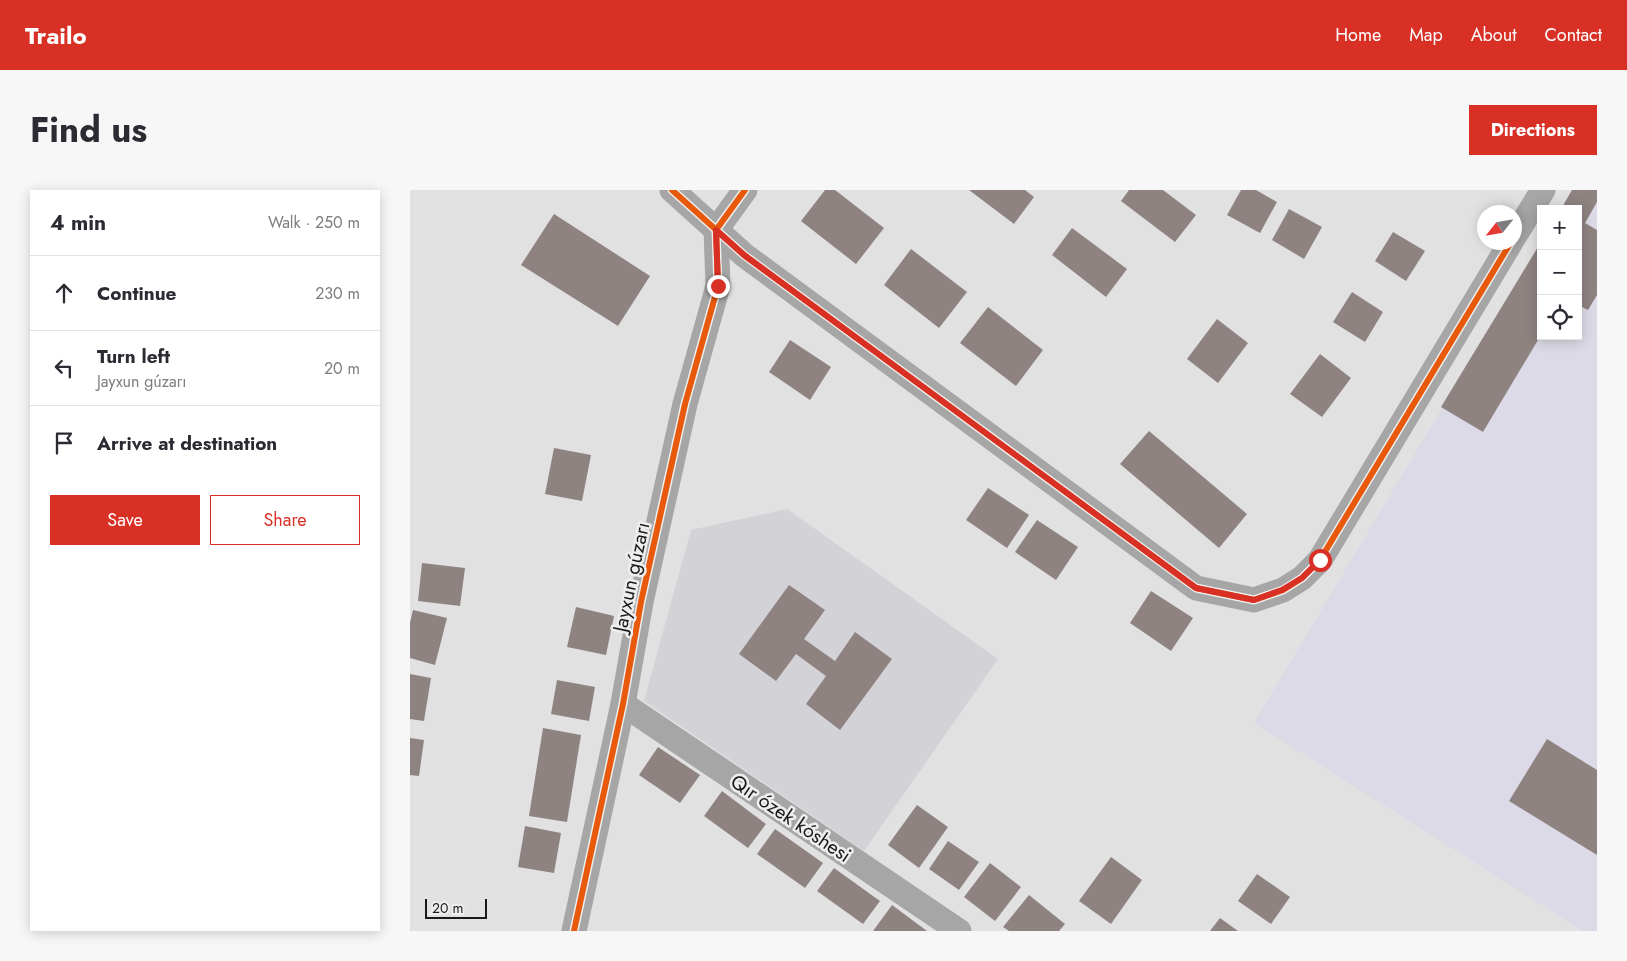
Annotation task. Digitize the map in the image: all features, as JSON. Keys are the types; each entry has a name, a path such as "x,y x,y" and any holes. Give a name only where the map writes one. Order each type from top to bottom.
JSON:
{"street":[{"path":"672,190 752,261 1196,588 1254,600 1282,590 1302,578 1320,560 1506,250"},
{"path":"716,230 745,190"},
{"path":"1522,224 1543,190"},
{"name":"Jayxun gúzarı","path":"574,931 623,704 641,602 685,404 718,286 716,230"},
{"name":"Qır ózek kóshesi","path":"623,704 959,931"}],"shaded area":[{"path":"1572,190 1597,190 1597,931 1583,931 1254,723 1537,249 1537,340 1582,340 1582,205 1563,205"},
{"path":"787,509 998,659 864,851 644,701 691,530"}],"building":[{"path":"825,190 835,190 884,228 856,264 801,221"},
{"path":"969,190 1025,190 1034,197 1014,224"},
{"path":"1129,190 1163,190 1196,215 1175,242 1121,201"},
{"path":"1241,190 1256,190 1277,202 1260,233 1227,215"},
{"path":"1572,190 1597,190 1597,202 1585,223 1597,230 1597,295 1588,310 1582,307 1582,205 1563,205"},
{"path":"1289,209 1322,227 1304,259 1272,240"},
{"path":"554,214 650,276 618,326 521,265"},
{"path":"1072,228 1127,269 1106,297 1052,255"},
{"path":"1393,232 1425,251 1406,281 1375,261"},
{"path":"911,249 967,292 939,328 884,285"},
{"path":"1537,249 1538,340 1483,432 1441,407"},
{"path":"1352,292 1383,312 1365,342 1333,322"},
{"path":"988,307 1043,350 1016,386 960,343"},
{"path":"1217,319 1248,343 1218,383 1187,359"},
{"path":"790,340 831,367 810,400 769,372"},
{"path":"1320,354 1351,378 1322,417 1290,394"},
{"path":"1149,431 1247,514 1219,548 1120,464"},
{"path":"554,448 591,455 582,501 545,494"},
{"path":"988,488 1029,515 1007,548 966,520"},
{"path":"1037,520 1078,547 1056,580 1015,552"},
{"path":"422,563 465,568 460,606 418,601"},
{"path":"789,585 825,610 804,639 835,661 855,632 892,659 840,730 806,704 826,676 796,654 776,681 739,654"},
{"path":"1151,591 1193,618 1171,651 1130,623"},
{"path":"576,607 614,616 606,655 567,647"},
{"path":"413,610 447,618 435,665 410,658 410,623"},
{"path":"410,674 431,678 424,721 410,719"},
{"path":"557,680 595,687 589,721 551,714"},
{"path":"543,728 581,735 567,822 529,816"},
{"path":"410,738 424,740 419,776 410,775"},
{"path":"1547,739 1597,770 1597,855 1509,801"},
{"path":"658,747 700,775 680,803 639,775"},
{"path":"722,791 766,824 748,848 704,816"},
{"path":"917,805 948,827 919,868 888,845"},
{"path":"525,826 561,833 554,873 518,867"},
{"path":"775,829 823,863 805,888 757,854"},
{"path":"948,841 979,862 959,890 929,869"},
{"path":"1111,857 1142,880 1111,924 1079,901"},
{"path":"990,863 1021,887 995,921 964,897"},
{"path":"834,868 880,901 863,924 817,891"},
{"path":"1257,874 1290,897 1271,924 1238,901"},
{"path":"1029,895 1065,924 1059,931 1009,931 1003,927"},
{"path":"892,905 927,931 873,931"},
{"path":"1220,918 1238,931 1210,931"}],"cycle path":[{"path":"672,190 744,255 1196,588 1254,600 1283,590 1302,578 1320,560 1506,250"},
{"path":"574,931 623,704 641,602 685,404 718,286 716,230 745,190"}],"route":[{"path":"718,286 716,230 744,255 1196,588 1254,600 1282,590 1302,578 1320,560"}]}
